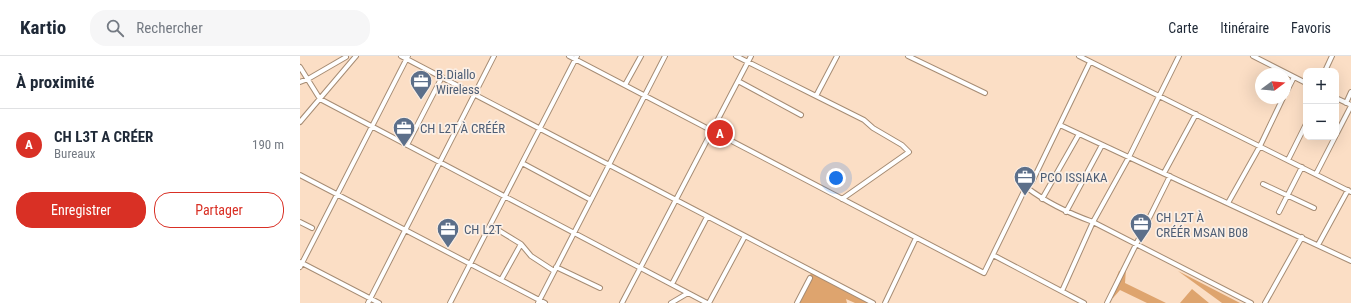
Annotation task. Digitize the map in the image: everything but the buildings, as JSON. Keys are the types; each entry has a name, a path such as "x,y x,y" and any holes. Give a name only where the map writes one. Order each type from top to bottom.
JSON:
{"street":[{"path":"300,82 308,79 345,56 350,63"},
{"path":"300,122 356,56"},
{"path":"401,56 407,57 540,129 872,303"},
{"path":"368,303 494,56"},
{"path":"569,56 576,58 645,96 984,273 1026,186 1032,182 1090,62"},
{"path":"625,85 641,56"},
{"path":"538,302 665,56"},
{"path":"736,56 864,120 873,128 902,145 909,152 842,199"},
{"path":"622,303 751,56"},
{"path":"816,96 837,56"},
{"path":"908,56 985,93"},
{"path":"1079,56 1349,191 1318,245"},
{"path":"1062,292 1093,222 1129,157 1179,56"},
{"path":"1253,56 1303,81"},
{"path":"1326,68 1332,56"},
{"path":"379,303 301,264 407,57"},
{"path":"450,303 576,58"},
{"path":"300,67 320,99 708,303 745,236"},
{"path":"1291,82 1294,76"},
{"path":"407,145 442,77"},
{"path":"738,81 801,115"},
{"path":"1346,103 1351,92"},
{"path":"1339,100 1351,106 1339,130"},
{"path":"1228,203 1260,146 1280,104"},
{"path":"1164,173 1196,114"},
{"path":"1060,125 1351,260"},
{"path":"1288,160 1303,130"},
{"path":"1042,199 1079,134"},
{"path":"1316,174 1334,140"},
{"path":"1066,212 1102,145"},
{"path":"522,163 591,200"},
{"path":"1279,212 1302,167"},
{"path":"300,175 336,196 501,280 538,302 544,303"},
{"path":"1107,303 1170,176"},
{"path":"1263,184 1314,208"},
{"path":"1026,186 1042,199 1066,212 1093,222 1251,303"},
{"path":"672,284 707,216"},
{"path":"300,222 312,228"},
{"path":"490,225 521,244 530,256 555,269 600,288"},
{"path":"1265,303 1302,237"},
{"path":"885,303 916,238"},
{"path":"501,280 521,244"},
{"path":"993,255 1081,302"},
{"path":"797,303 810,278"},
{"path":"671,303 688,293"}],"shaded area":[{"path":"1126,269 1125,283 1166,303 1147,303 1120,290 1113,298 1109,296 1119,271"},
{"path":"1178,271 1240,303 1222,303"},
{"path":"811,273 868,303 855,303 846,299 847,303 796,303"},
{"path":"1192,289 1209,303 1180,303"}],"place":[{"name":"B.Diallo Wireless","path":"421,100"},
{"name":"CH L3T A CRÉER","path":"720,133"},
{"name":"CH L2T À CRÉÉR","path":"404,148"},
{"name":"PCO ISSIAKA","path":"1025,196"},
{"name":"CH L2T À CRÉÉR MSAN B08","path":"1141,244"},
{"name":"CH L2T","path":"448,248"}]}
